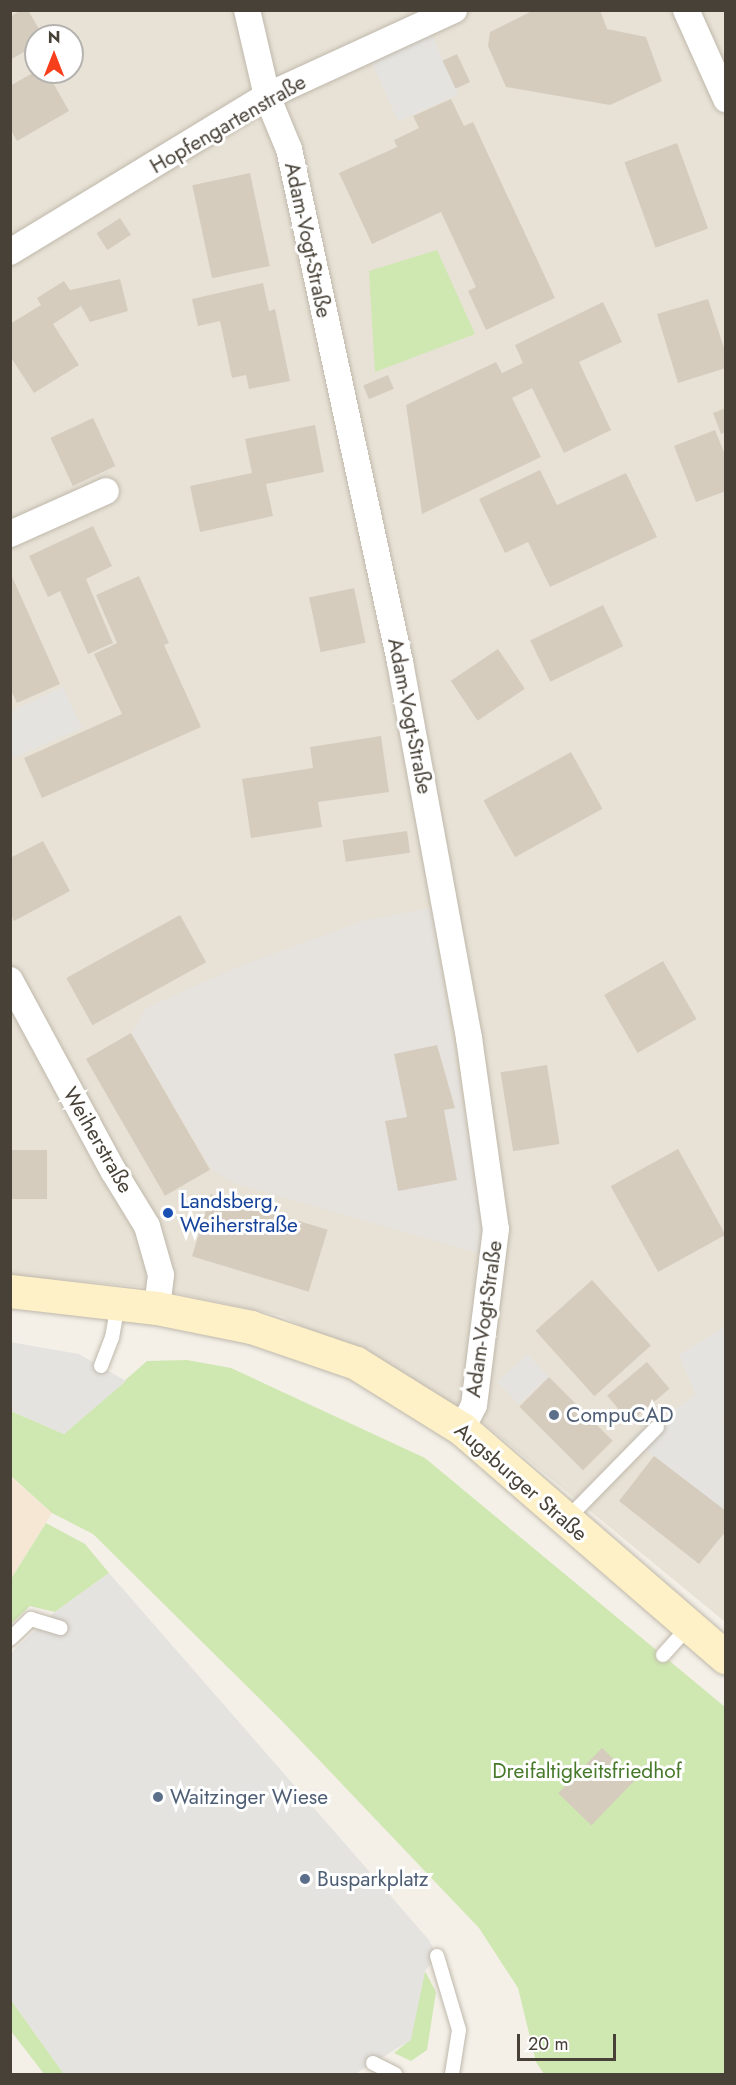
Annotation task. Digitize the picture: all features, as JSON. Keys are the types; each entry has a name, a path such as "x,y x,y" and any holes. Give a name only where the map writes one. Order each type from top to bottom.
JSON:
{"street":[{"name":"Adam-Vogt-Straße","path":"247,10 267,96 289,149 400,662 470,1038 496,1229 474,1405 462,1429"},
{"name":"Hopfengartenstraße","path":"10,252 267,96 454,10"},
{"path":"686,10 726,99"},
{"path":"10,534 106,491"},
{"name":"Weiherstraße","path":"10,980 18,1012 147,1226 161,1275 157,1308"},
{"name":"Augsburger Straße","path":"10,1291 157,1308 250,1327 356,1364 462,1429 726,1658"}],"lane":[{"path":"101,1366 111,1338 118,1303"},
{"path":"566,1521 657,1427"},
{"path":"10,1639 31,1619 61,1628"},
{"path":"663,1655 689,1626"},
{"path":"437,1956 459,2030 452,2074"},
{"path":"373,2063 395,2074"}],"shaded area":[{"path":"11,11 725,11 725,1622 476,1417 282,1316 153,1288 11,1275"},
{"path":"427,24 458,94 398,121 367,51"},
{"path":"63,687 82,728 11,759 11,711"},
{"path":"431,908 488,1256 236,1184 211,1169 131,1033 146,1008 237,967 365,920"},
{"path":"725,1327 726,1420 722,1423 726,1428 724,1510 630,1439 696,1395 679,1355"},
{"path":"10,1342 79,1354 126,1381 64,1434 11,1411"},
{"path":"528,1354 549,1377 518,1404 498,1381"},
{"path":"10,1476 52,1513 11,1579 10,1579"},
{"name":"Waitzinger Wiese","path":"109,1573 429,1940 437,1956 425,1971 411,2040 355,2074 64,2074 11,2000 10,1654 55,1612"}],"green space":[{"path":"437,250 475,334 375,372 369,271"},
{"name":"Dreifaltigkeitsfriedhof","path":"187,1360 231,1368 425,1458 725,1707 725,2074 544,2074 536,2062 518,1988 479,1928 281,1720 93,1534 52,1513 11,1476 11,1411 64,1434 147,1361"},
{"path":"46,1523 85,1544 109,1573 55,1612 30,1606 11,1624 11,1579"},
{"path":"425,1971 436,1992 427,2050 411,2061 394,2053 410,2040"},
{"path":"11,2000 64,2074 44,2074 11,2031"}],"building":[{"path":"21,10 28,10 36,24 24,24 24,52 10,60 10,17"},
{"path":"534,10 600,10 607,29 646,37 662,81 610,105 506,87 488,46 490,32"},
{"path":"457,54 470,82 456,89 442,61"},
{"path":"24,78 24,84 54,84 69,111 17,141 10,129 10,86"},
{"path":"451,99 464,126 473,122 555,298 486,330 468,291 476,287 441,212 372,244 339,173 397,147 394,140 419,128 413,116"},
{"path":"677,143 708,229 656,248 624,162"},
{"path":"250,173 270,266 212,278 192,185"},
{"path":"120,218 131,235 107,250 97,233"},
{"path":"120,279 128,311 90,322 81,306 53,324 79,365 34,393 10,356 10,324 41,305 37,298 64,281 70,290"},
{"path":"263,283 269,311 275,309 290,381 249,389 246,375 232,378 220,321 198,326 192,299"},
{"path":"708,299 726,354 726,368 678,383 657,314"},
{"path":"603,302 622,342 579,362 611,430 564,453 532,388 512,398 541,457 422,514 406,405 496,362 502,373 523,363 515,345"},
{"path":"388,375 394,389 369,399 363,386"},
{"path":"726,408 726,432 721,434 713,413"},
{"path":"93,418 115,466 73,486 50,438"},
{"path":"315,425 324,472 266,484 273,516 200,532 190,486 252,473 245,439"},
{"path":"715,430 726,457 726,491 696,502 674,446"},
{"path":"540,470 557,505 626,473 657,537 550,587 528,542 505,553 479,499"},
{"path":"93,526 112,566 86,579 113,643 88,654 60,591 48,597 29,556"},
{"path":"10,572 60,684 17,703 10,688"},
{"path":"139,576 169,643 164,645 201,727 42,798 24,758 122,714 94,654 117,643 96,595"},
{"path":"354,588 366,643 321,652 309,598"},
{"path":"603,605 623,646 550,682 530,641"},
{"path":"498,649 525,689 478,721 451,681"},
{"path":"381,736 389,792 318,802 322,827 251,838 242,779 313,768 310,747"},
{"path":"571,752 603,809 515,857 484,800"},
{"path":"407,831 410,853 346,862 343,840"},
{"path":"43,841 70,891 14,921 10,913 10,858"},
{"path":"180,915 206,962 92,1025 66,978"},
{"path":"663,961 696,1019 638,1053 604,995"},
{"path":"131,1033 210,1170 165,1196 86,1059"},
{"path":"437,1045 455,1108 444,1110 457,1180 398,1191 385,1121 407,1117 394,1054"},
{"path":"547,1065 560,1144 513,1151 501,1072"},
{"path":"678,1149 726,1235 658,1272 611,1186"},
{"path":"10,1150 47,1150 47,1199 10,1199"},
{"path":"211,1194 328,1230 309,1292 192,1256"},
{"path":"592,1280 651,1345 594,1396 536,1331"},
{"path":"647,1362 669,1389 630,1422 607,1395"},
{"path":"549,1377 613,1441 583,1470 519,1407"},
{"path":"654,1456 726,1511 726,1531 699,1564 619,1501"},
{"path":"602,1748 635,1780 591,1825 558,1793"}],"place":[{"name":"Landsberg, Weiherstraße","path":"168,1213"},
{"name":"CompuCAD","path":"554,1415"},
{"name":"Waitzinger Wiese","path":"158,1797"},
{"name":"Busparkplatz","path":"305,1879"}]}
